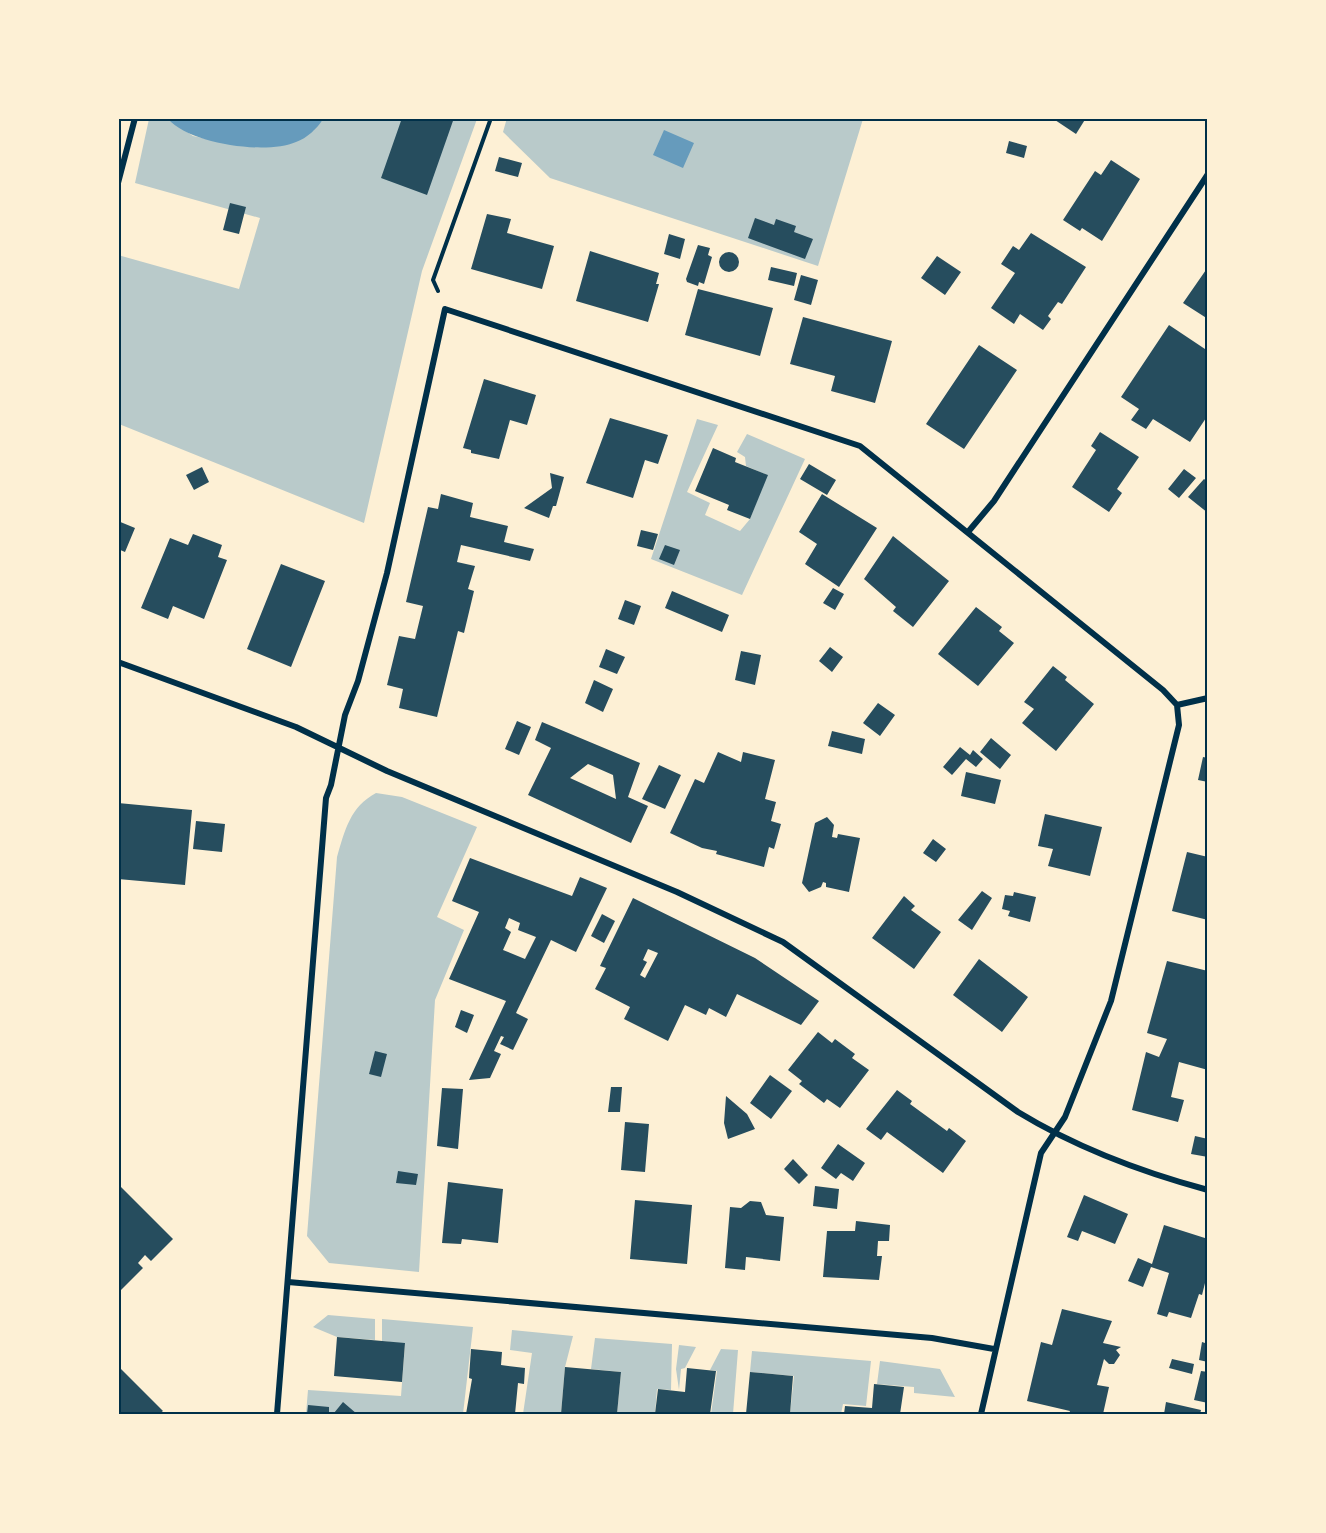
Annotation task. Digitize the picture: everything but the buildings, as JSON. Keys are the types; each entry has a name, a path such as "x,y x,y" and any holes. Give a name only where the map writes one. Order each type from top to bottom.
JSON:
{"street":[{"path":"118,183 135,118"},
{"path":"968,532 994,501 1208,174"},
{"path":"277,1414 326,798 332,785 345,715 358,681 387,573 445,309 860,446 1163,690 1177,705 1179,725 1111,1001 1065,1117 1041,1152 994,1349 981,1414"},
{"path":"118,662 296,727 337,749 677,892 783,942 1018,1112 1053,1133 1152,1175 1208,1190"},
{"path":"1177,705 1208,698"},
{"path":"288,1282 932,1338 994,1349"}],"path":[{"path":"445,309 433,280 491,118"}],"shaded area":[{"path":"507,118 863,119 818,266 550,178 503,132"},
{"path":"149,119 168,119 193,136 222,142 313,131 323,119 477,119 422,271 364,523 119,424 118,255 239,289 260,218 135,183"},
{"path":"697,419 718,425 687,492 710,503 705,515 740,531 750,519 767,475 746,466 745,457 737,452 747,434 805,459 742,595 651,559"},
{"path":"376,793 402,797 477,827 437,917 464,930 435,1000 419,1272 329,1263 307,1236 337,857 354,812"},
{"path":"328,1315 375,1319 375,1340 337,1337 313,1327"},
{"path":"382,1319 473,1327 463,1414 306,1414 308,1390 401,1396 405,1344 382,1341"},
{"path":"512,1330 573,1336 565,1367 561,1414 523,1414 532,1353 510,1350"},
{"path":"595,1338 672,1344 671,1390 657,1389 655,1414 617,1414 621,1372 591,1369"},
{"path":"679,1345 696,1347 685,1368 681,1369 679,1390 676,1369"},
{"path":"721,1349 738,1350 733,1414 711,1414 717,1371 710,1370"},
{"path":"752,1351 871,1361 866,1406 843,1404 841,1414 790,1414 794,1376 750,1372"},
{"path":"880,1361 940,1369 955,1397 914,1393 914,1387 877,1384"}],"water":[{"path":"168,119 323,119 311,133 300,140 283,146 248,147 210,141 179,128"},
{"path":"664,130 694,143 683,168 653,155"}]}
